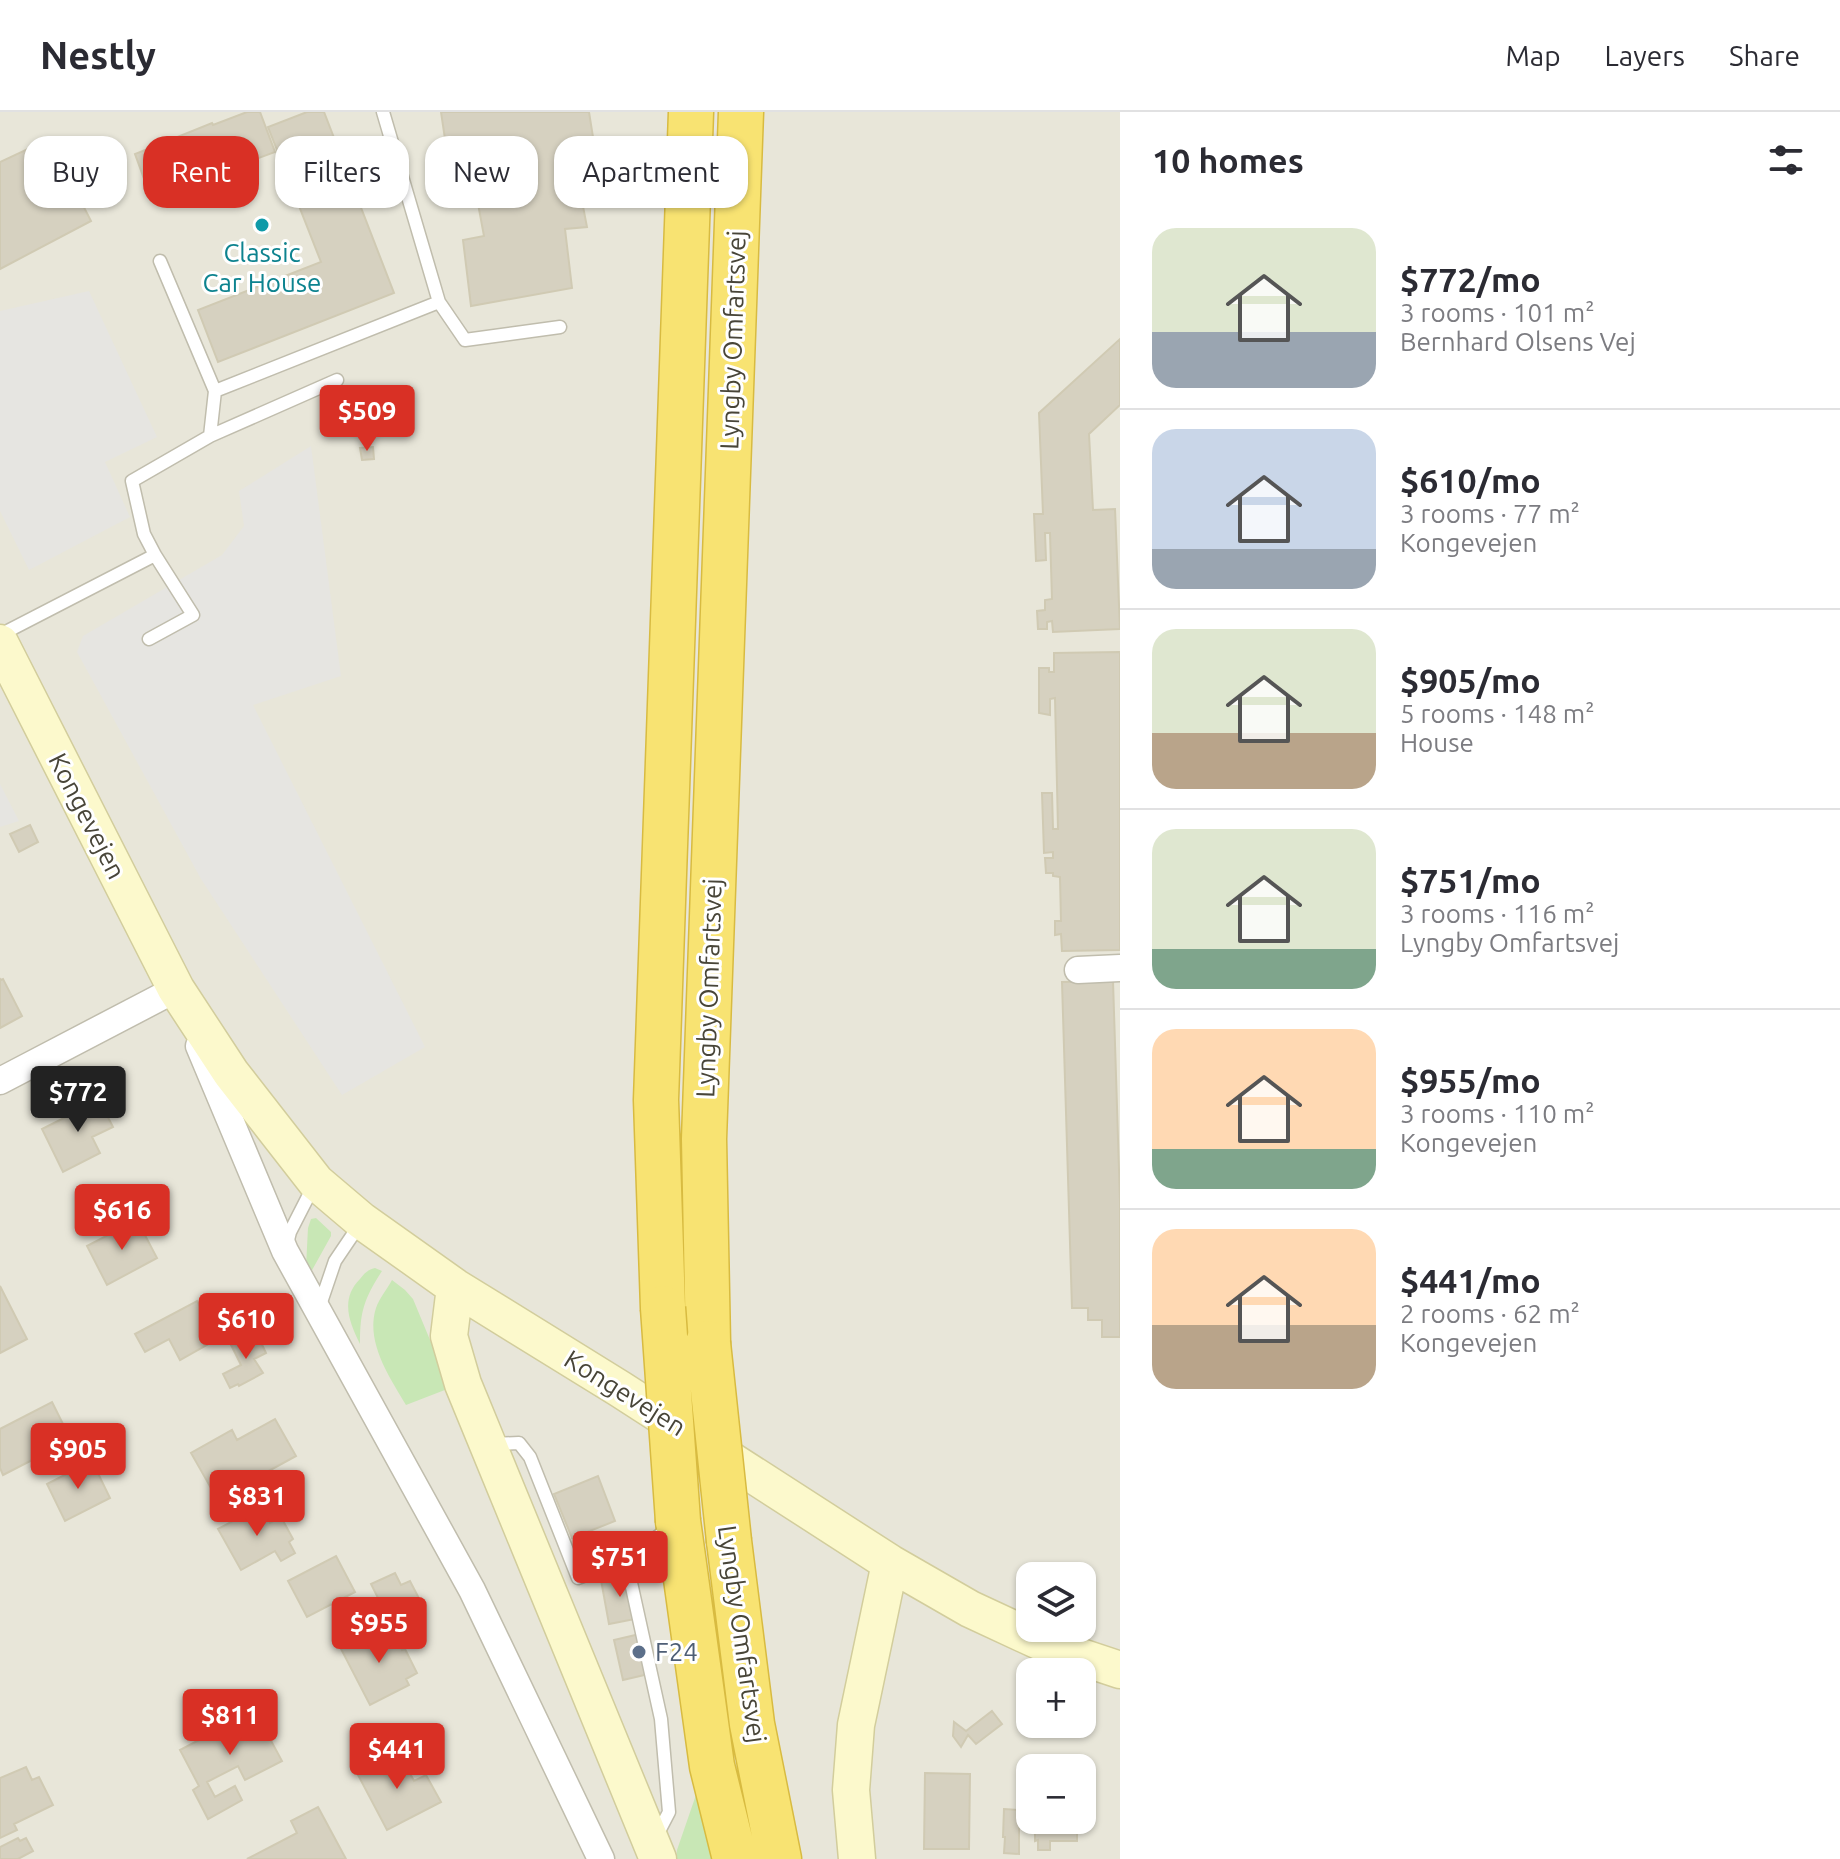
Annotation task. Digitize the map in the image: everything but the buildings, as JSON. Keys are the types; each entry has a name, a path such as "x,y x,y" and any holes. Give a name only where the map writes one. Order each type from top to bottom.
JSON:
{"highway":[{"name":"Lyngby Omfartsvej","path":"691,112 656,1100 663,1308 678,1521 712,1766 735,1859"},
{"name":"Lyngby Omfartsvej","path":"741,112 704,1139 708,1343 752,1724 779,1859"}],"street":[{"name":"Kongevejen","path":"0,643 176,989 285,1251 472,1590 601,1859"},
{"path":"1078,970 1120,968"},
{"name":"Kongevejen","path":"176,989 231,1073 316,1182 362,1221 455,1287 890,1563 970,1609 1054,1648 1120,1670"},
{"path":"0,1081 176,989"},
{"path":"455,1287 449,1336 463,1384 655,1851"},
{"path":"857,1859 851,1790 856,1725 890,1563"}],"lane":[{"path":"383,112 439,302 465,340 560,327"},
{"path":"160,261 215,391 210,436"},
{"path":"215,391 439,302"},
{"path":"149,639 193,615 144,534 132,481 210,436 337,380"},
{"path":"0,635 155,555"},
{"path":"285,1251 290,1232 316,1182"},
{"path":"318,1311 335,1261 362,1221"},
{"path":"487,1444 519,1443 530,1457 578,1578 626,1560 678,1521"},
{"path":"626,1560 661,1719 669,1812 655,1851"}],"shaded area":[{"path":"0,112 1120,112 1120,1859 0,1859"},
{"path":"89,291 157,437 105,462 130,517 29,570 0,511 0,311"},
{"path":"311,446 341,676 253,705 425,1047 342,1095 201,879 77,652 83,636 222,555 244,526 239,491"},
{"path":"0,784 19,821 0,827"}],"green space":[{"path":"316,1218 331,1232 331,1236 311,1272 306,1267 308,1228 311,1219"},
{"path":"375,1268 382,1271 364,1306 360,1344 350,1319 348,1303 354,1287 366,1272"},
{"path":"392,1280 413,1299 450,1388 406,1405 381,1359 374,1334 376,1308"},
{"path":"697,1792 714,1859 676,1859 677,1850"}],"place":[{"name":"Classic Car House","path":"262,225"},
{"name":"F24","path":"639,1652"}]}
